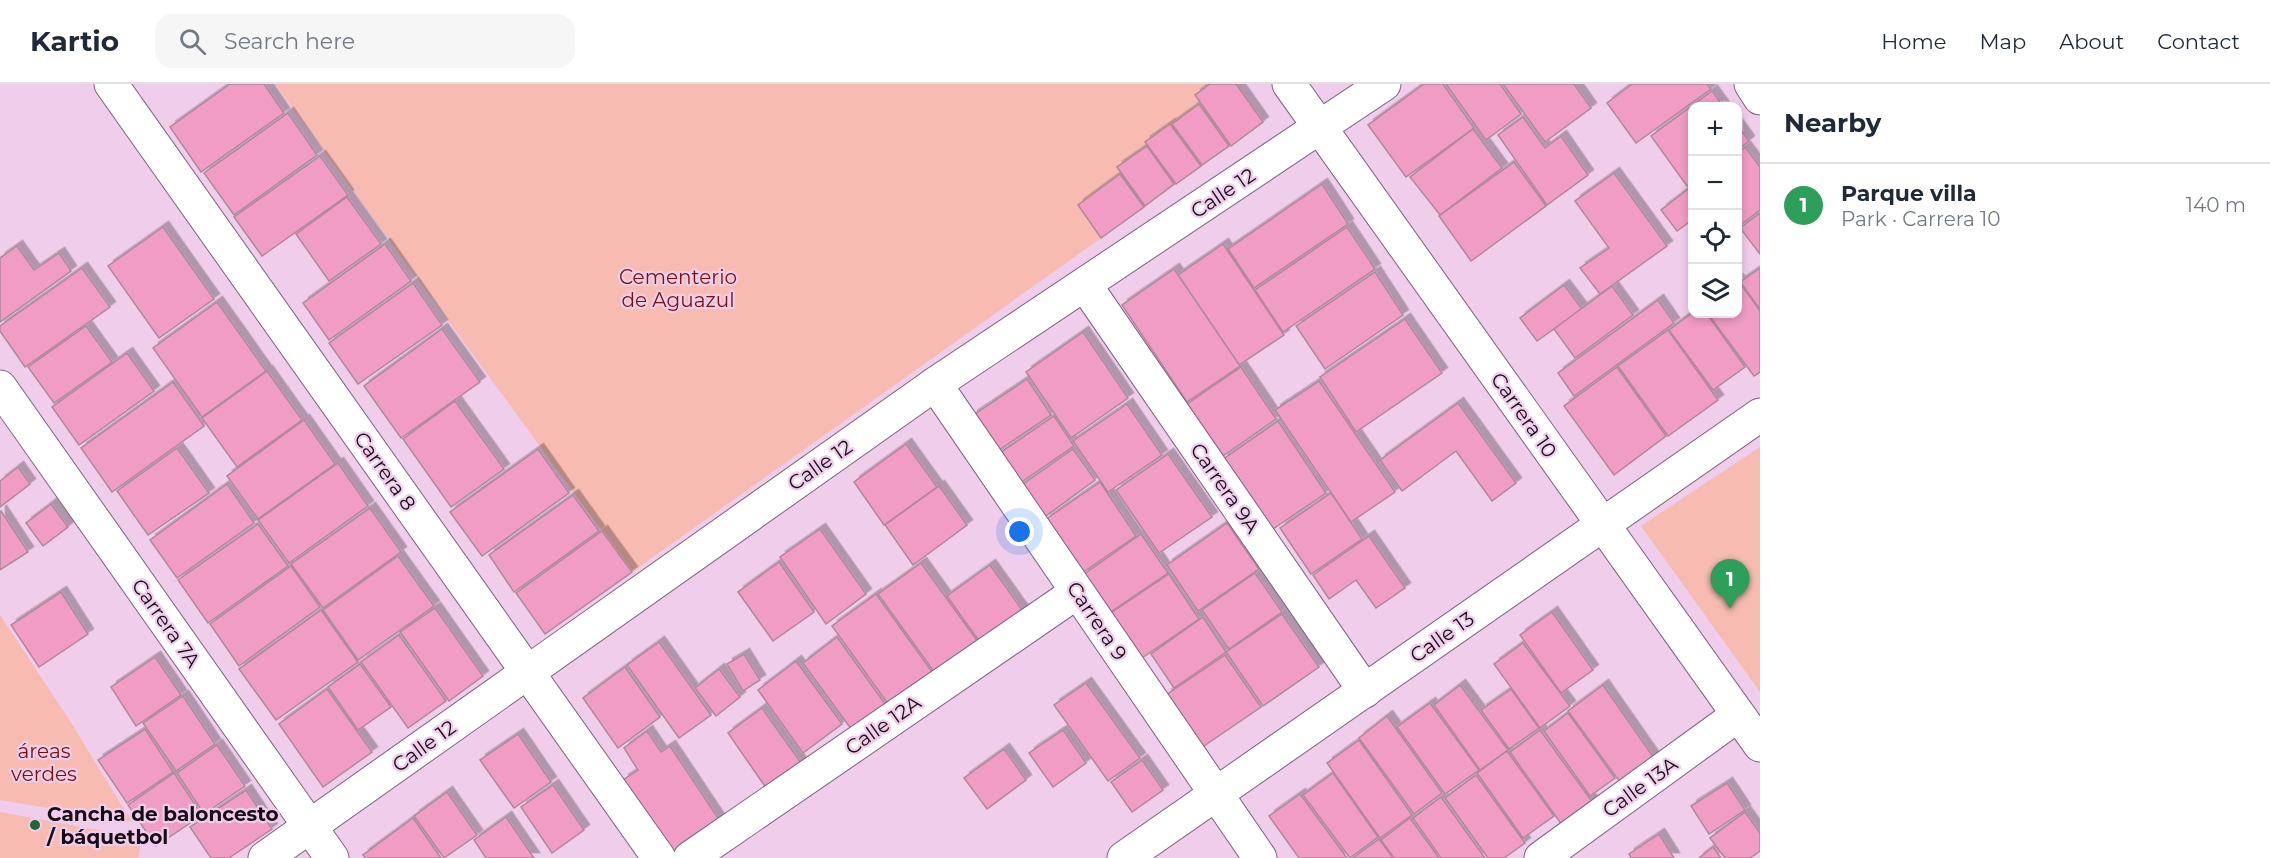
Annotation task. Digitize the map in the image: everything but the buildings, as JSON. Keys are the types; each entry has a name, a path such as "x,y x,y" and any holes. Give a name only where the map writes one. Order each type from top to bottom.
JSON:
{"street":[{"name":"Carrera 8","path":"111,84 659,858"},
{"name":"Carrera 10","path":"1289,84 1760,745"},
{"name":"Calle 12","path":"265,858 935,384 1384,84"},
{"path":"1751,84 1760,98"},
{"name":"Carrera 9A","path":"1085,285 1365,691"},
{"name":"Carrera 9","path":"935,384 1260,858"},
{"name":"Carrera 7A","path":"0,387 332,858"},
{"name":"Calle 13","path":"1124,858 1760,416"},
{"name":"Calle 12A","path":"690,858 1077,592"},
{"name":"Calle 13A","path":"1541,858 1738,715"}],"green space":[{"name":"Cementerio de Aguazul","path":"275,84 1238,84 1264,122 632,572"},
{"path":"1760,447 1760,692 1641,526"},
{"name":"áreas verdes","path":"0,615 68,718 132,822 0,800"},
{"name":"Cancha de baloncesto / báquetbol","path":"0,812 142,838 138,858 0,858"}],"place":[{"name":"Parque villa","path":"1730,609"},
{"name":"Cancha de baloncesto / báquetbol","path":"35,825"}]}
